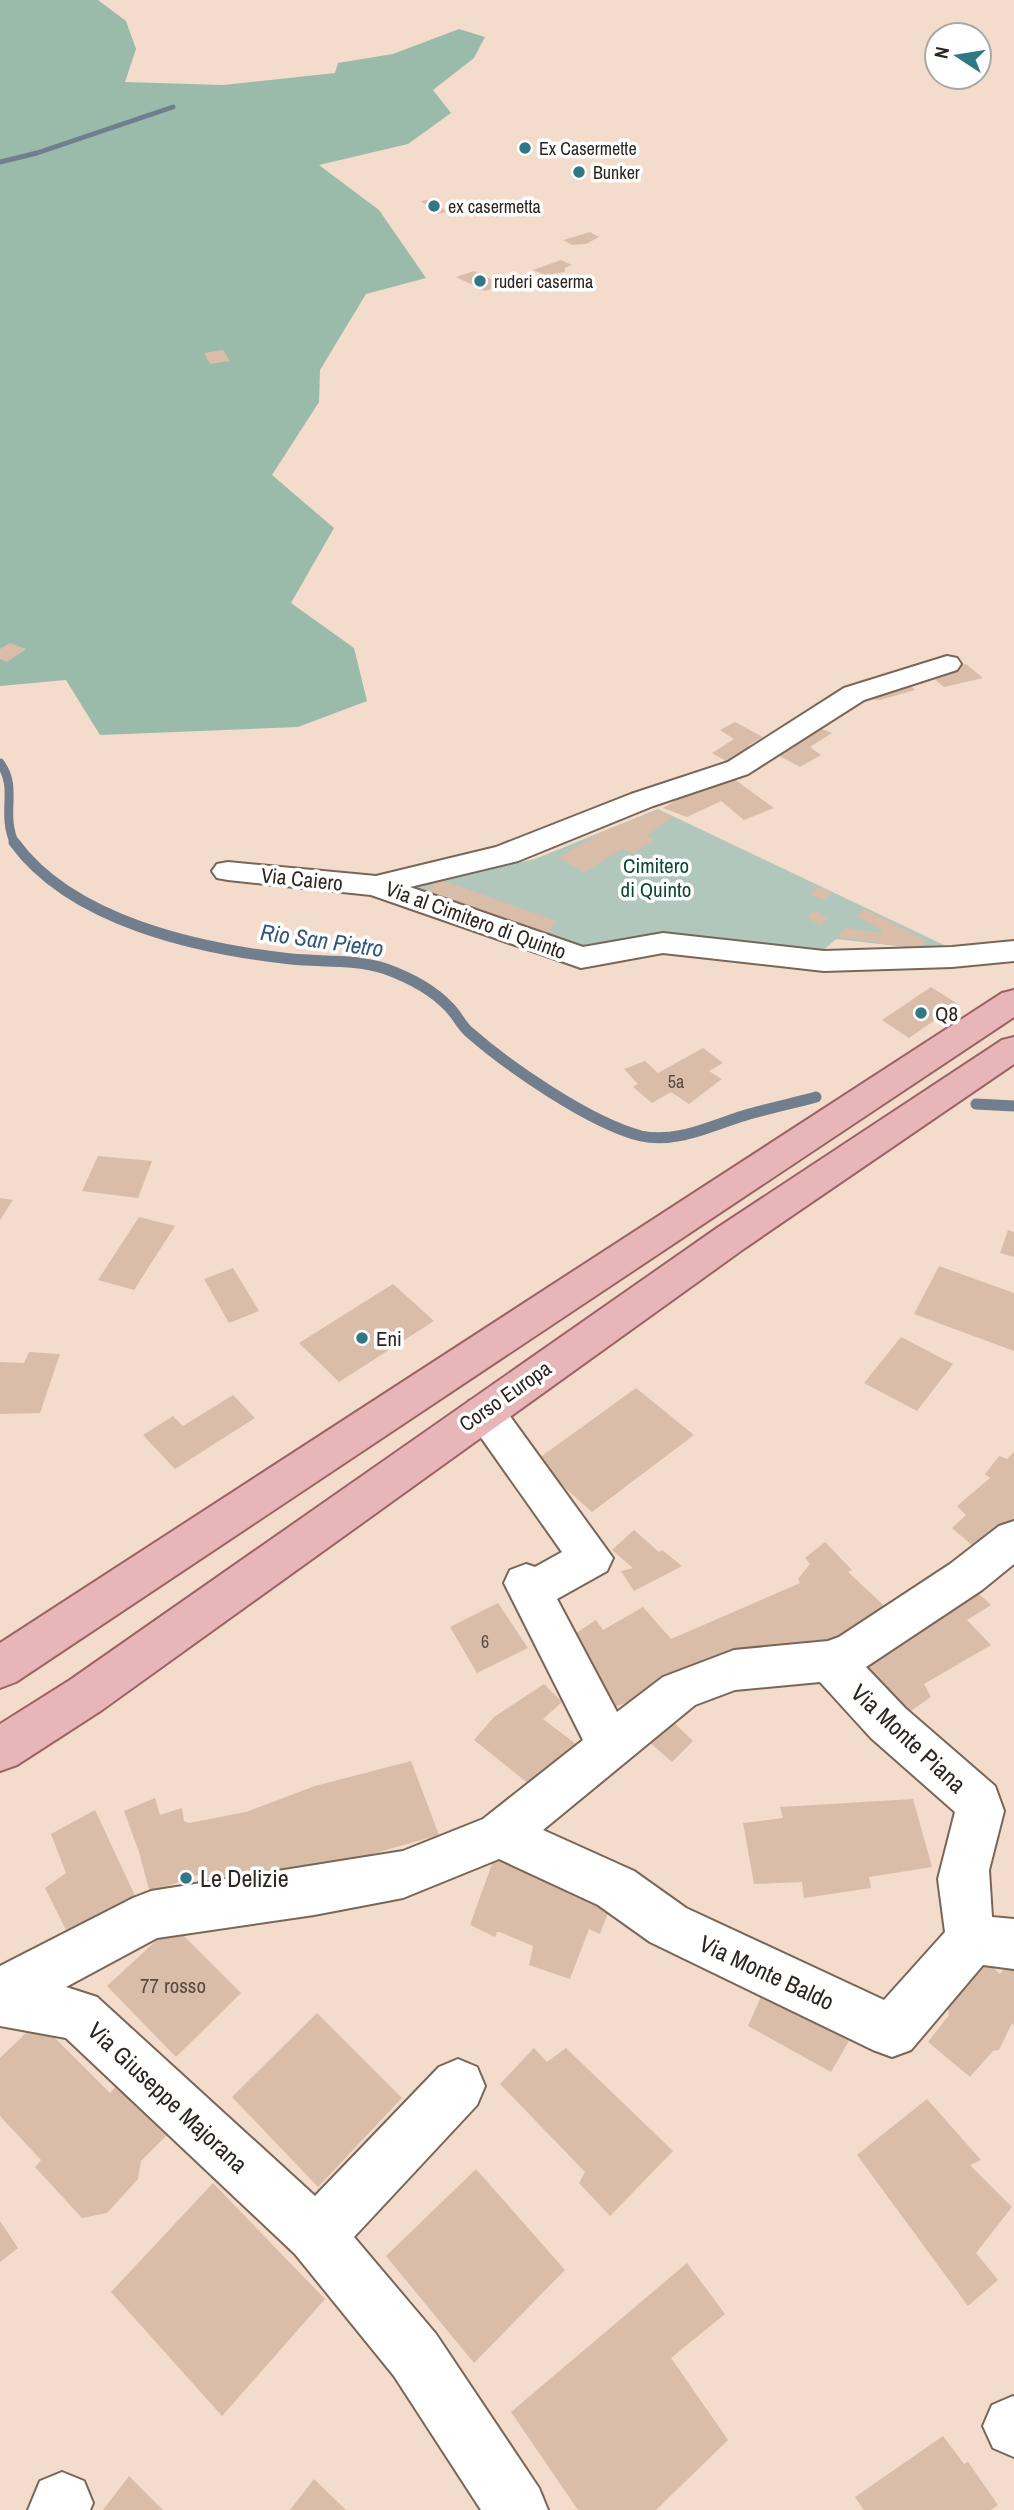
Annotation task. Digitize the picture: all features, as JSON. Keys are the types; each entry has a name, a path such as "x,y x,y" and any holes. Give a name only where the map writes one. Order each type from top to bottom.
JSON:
{"main road":[{"path":"0,1668 1014,1001"},
{"name":"Corso Europa","path":"0,1750 86,1695 612,1321 1014,1048"}],"street":[{"name":"Via al Cimitero di Quinto","path":"376,886 507,853 642,800 738,768 855,694 947,664"},
{"name":"Via Caiero","path":"228,870 376,886"},
{"name":"Via al Cimitero di Quinto","path":"376,886 582,958 663,943 824,961 952,957 1014,951"},
{"path":"484,1412 591,1558 528,1587 610,1745"},
{"path":"0,1994 151,1915 314,1891 403,1874 500,1835 679,1691 734,1670 830,1661 855,1651 966,1577 1014,1539"},
{"name":"Via Monte Piana","path":"830,1661 888,1723 978,1802 981,1816 965,1868 964,1901 993,1942"},
{"name":"Via Monte Baldo","path":"500,1835 616,1888 668,1925 892,2031 993,1942"},
{"name":"Via Giuseppe Majorana","path":"0,2000 79,2015 315,2234 415,2355 517,2510"},
{"path":"315,2234 343,2209 458,2086"}],"green space":[{"path":"0,0 98,0 126,21 136,49 125,82 223,85 335,73 338,63 393,54 459,29 485,37 474,58 433,90 451,113 408,144 319,165 379,210 426,278 366,294 320,370 319,402 272,475 334,528 291,603 354,648 367,701 298,727 100,735 66,680 0,686"},
{"name":"Cimitero di Quinto","path":"658,809 944,945 924,949 836,939 817,956 582,949 412,890 416,885 535,859"}],"building":[{"name":"ex casermetta","path":"432,199 447,212 437,214 421,201"},
{"path":"590,232 599,237 586,244 572,245 563,240"},
{"path":"561,260 572,265 565,268 565,272 545,275 533,270"},
{"name":"ruderi caserma","path":"474,271 503,285 485,291 456,277"},
{"path":"223,350 230,361 210,364 204,353"},
{"path":"10,643 26,649 7,662 0,659 0,649"},
{"path":"966,664 983,678 944,687 927,673"},
{"path":"903,679 915,690 880,700 853,697"},
{"path":"735,722 763,737 749,745 759,751 735,766 712,753 734,739 720,730"},
{"path":"814,726 832,733 810,747 821,755 800,767 770,751"},
{"path":"727,774 774,808 744,820 721,801 687,817 663,808 678,799 676,798"},
{"path":"659,810 673,817 647,835 654,840 634,853 622,849 585,872 559,858 599,833"},
{"path":"439,879 556,921 548,933 426,892"},
{"path":"818,887 832,894 823,900 810,894"},
{"path":"865,909 927,941 917,948 836,937 847,928 880,933 883,931 856,916"},
{"path":"814,911 828,919 819,926 808,917"},
{"path":"931,987 958,1004 909,1038 882,1020"},
{"path":"703,1048 723,1063 709,1071 722,1079 689,1104 671,1092 652,1103 633,1087 638,1084 624,1069 645,1061 658,1073"},
{"path":"98,1156 152,1161 138,1198 82,1191"},
{"path":"0,1198 13,1200 0,1220"},
{"path":"139,1217 175,1226 134,1290 98,1280"},
{"path":"1008,1230 1014,1232 1014,1257 1000,1253"},
{"path":"939,1266 1014,1293 1014,1351 914,1314"},
{"path":"233,1268 259,1311 229,1323 204,1279"},
{"path":"393,1284 434,1321 339,1382 299,1343"},
{"path":"901,1337 953,1364 917,1411 864,1383"},
{"path":"29,1352 60,1354 40,1413 0,1414 0,1362 24,1363"},
{"path":"636,1388 694,1435 592,1512 535,1461"},
{"path":"233,1395 255,1418 175,1469 143,1435 173,1416 183,1426"},
{"path":"1014,1452 1014,1518 975,1548 952,1528 966,1515 957,1506 990,1478 985,1474 999,1456 1007,1459"},
{"path":"634,1530 659,1552 662,1550 682,1566 634,1591 621,1571 633,1568 612,1550"},
{"path":"825,1542 852,1570 848,1572 893,1614 846,1644 722,1661 611,1709 570,1637 596,1620 603,1630 643,1607 671,1639 800,1583 798,1579 810,1564 805,1558"},
{"path":"967,1583 991,1605 967,1620 991,1645 924,1684 931,1697 902,1717 856,1665"},
{"path":"498,1603 528,1648 477,1673 450,1627"},
{"path":"544,1684 562,1702 543,1719 576,1744 534,1788 474,1740 494,1717"},
{"path":"664,1713 693,1741 672,1762 640,1734"},
{"path":"411,1761 439,1835 336,1864 204,1889 200,1874 150,1893 124,1811 155,1798 160,1815 182,1808 184,1821 189,1823 246,1812 315,1786"},
{"path":"913,1799 932,1867 869,1877 871,1888 804,1898 802,1882 754,1884 743,1823 783,1818 780,1807"},
{"path":"95,1810 136,1898 71,1940 45,1888 66,1873 51,1834"},
{"path":"497,1850 614,1897 600,1934 589,1929 570,1979 529,1965 533,1946 500,1932 497,1932 495,1937 470,1925"},
{"path":"173,1925 241,1993 176,2057 107,1986"},
{"path":"1014,1955 1014,2026 1012,2023 999,2050 993,2051 970,2077 928,2042 949,2015 948,2008 985,1960 1000,1974"},
{"path":"768,1981 857,2027 831,2072 748,2026"},
{"path":"317,2013 402,2098 318,2187 232,2097"},
{"path":"41,2030 51,2034 110,2093 117,2085 166,2136 141,2161 138,2179 107,2213 82,2218 35,2167 41,2160 0,2116 0,2058 26,2033"},
{"path":"534,2048 547,2062 566,2048 673,2151 610,2216 579,2183 585,2172 500,2084"},
{"path":"927,2099 981,2160 970,2165 1012,2207 976,2253 998,2280 968,2306 857,2155"},
{"path":"476,2169 565,2270 474,2363 386,2256"},
{"path":"213,2183 325,2299 222,2416 111,2292"},
{"path":"0,2221 18,2248 0,2262"},
{"path":"687,2263 725,2314 671,2358 728,2440 656,2510 578,2510 511,2412"},
{"path":"943,2436 964,2464 968,2462 998,2505 991,2510 864,2510 855,2497"},
{"path":"129,2476 163,2510 103,2510"},
{"path":"314,2479 346,2510 290,2510"}],"waterway":[{"path":"0,162 37,153 173,107"},
{"name":"Rio San Pietro","path":"0,763 8,782 9,822 15,843"},
{"name":"Rio San Pietro","path":"15,843 39,870 69,893 103,912 140,927 217,948 291,959 363,964 403,976 443,1001 469,1032 528,1077 575,1107 641,1136 655,1138 682,1135 816,1097"},
{"path":"976,1104 1014,1106"}],"place":[{"name":"Ex Casermette","path":"525,148"},
{"name":"Bunker","path":"579,172"},
{"name":"ex casermetta","path":"434,206"},
{"name":"ruderi caserma","path":"480,281"},
{"name":"Q8","path":"921,1013"},
{"name":"Eni","path":"362,1338"},
{"name":"Le Delizie","path":"186,1878"}]}
